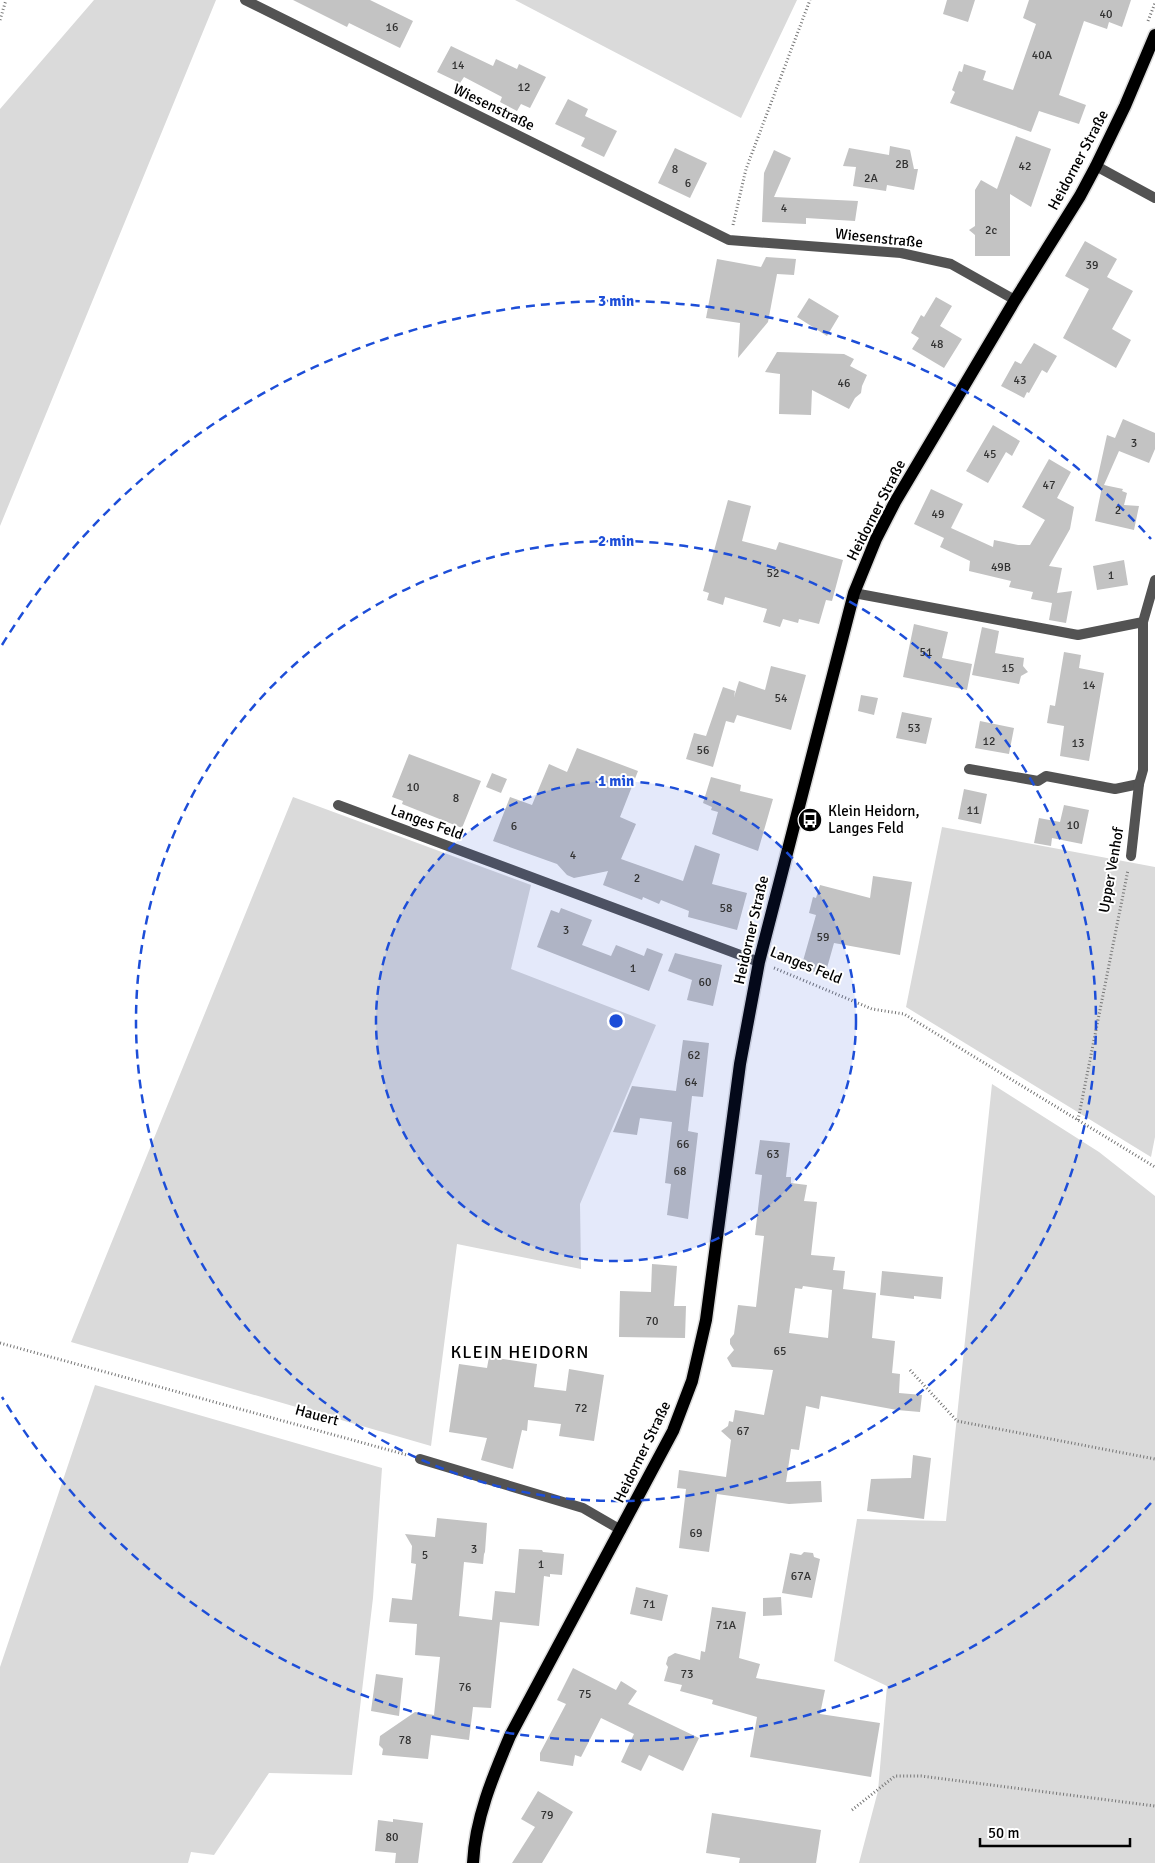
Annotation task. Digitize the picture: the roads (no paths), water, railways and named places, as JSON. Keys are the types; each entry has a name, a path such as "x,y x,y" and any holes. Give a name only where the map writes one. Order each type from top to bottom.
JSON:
{"main road":[{"name":"Heidorner Straße","path":"473,1863 481,1816 493,1775 510,1736 673,1431 692,1381 706,1320 740,1064 759,962 854,593 876,538 895,502 1015,300 1080,196 1125,106 1155,35"}],"street":[{"name":"Wiesenstraße","path":"246,0 729,240 902,253 951,264 1015,300"},
{"path":"1096,166 1155,198"},
{"name":"Upper Venhof","path":"1130,856 1139,784 1143,770 1143,622 1155,580"},
{"path":"854,593 1078,635 1143,622"},
{"path":"970,769 1038,781 1046,776 1115,789 1139,784"},
{"name":"Langes Feld","path":"338,805 759,962"},
{"path":"420,1459 582,1508 621,1530"}],"place":[{"name":"Klein Heidorn, Langes Feld","path":"810,820"}],"district":[{"name":"KLEIN HEIDORN","path":"520,1352"}]}
